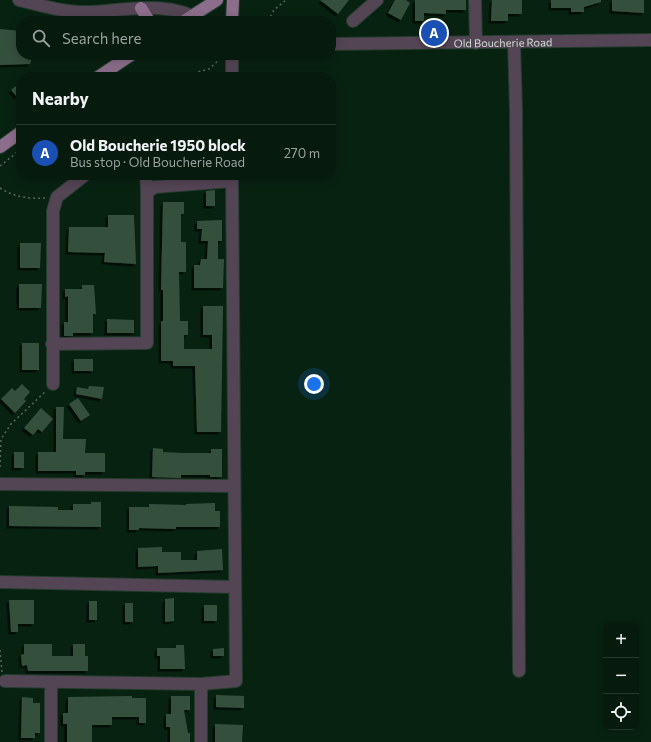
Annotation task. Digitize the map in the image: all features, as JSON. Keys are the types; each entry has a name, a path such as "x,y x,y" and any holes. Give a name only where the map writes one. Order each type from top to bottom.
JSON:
{"main road":[{"path":"197,16 217,0"},
{"path":"232,16 233,0"},
{"path":"141,8 146,16"},
{"path":"106,72 124,60"},
{"path":"0,147 16,136"}],"street":[{"path":"19,0 43,7 91,12 122,4 141,8 167,7 186,16"},
{"path":"353,21 377,0"},
{"path":"475,0 476,43"},
{"name":"Old Boucherie Road","path":"336,44 651,40"},
{"path":"514,42 516,110 519,670"},
{"path":"232,60 232,72"},
{"path":"53,384 53,211 57,197 79,180"},
{"path":"52,344 147,343 146,180"},
{"path":"147,192 155,188 217,180"},
{"path":"5,681 201,684 236,681 232,180"},
{"path":"0,484 234,486"},
{"path":"0,582 235,587"},
{"path":"51,682 51,742"},
{"path":"201,684 201,742"}],"path":[{"path":"271,16 274,10 286,0"},
{"path":"198,72 209,69 219,60"},
{"path":"0,166 16,153"},
{"path":"0,188 9,193 33,199 57,197"},
{"path":"0,467 1,439 12,424 53,384"},
{"path":"0,650 1,670 5,681"}],"building":[{"path":"320,0 349,0 338,14"},
{"path":"395,0 406,0 410,3 401,20 388,13"},
{"path":"415,0 466,0 466,10 446,10 446,14 424,13 424,21 415,21"},
{"path":"492,0 522,0 522,14 508,14 508,21 491,21"},
{"path":"551,0 601,0 601,2 584,7 584,12 571,12 571,8 551,8"},
{"path":"612,0 644,0 644,13 612,11"},
{"path":"0,29 16,31 16,60 31,60 30,64 0,65"},
{"path":"16,86 16,96 11,90"},
{"path":"215,190 215,206 206,206 206,191"},
{"path":"163,202 184,202 184,214 181,214 181,242 186,242 186,272 179,272 180,321 188,321 188,335 184,335 184,349 212,349 212,335 203,335 203,306 223,306 221,432 197,432 195,366 173,366 173,361 161,361 161,321 163,321 163,290 161,290"},
{"path":"108,215 134,215 136,264 104,262 105,253 68,252 69,227 108,227"},
{"path":"222,220 222,241 218,241 218,259 224,259 223,288 194,288 194,265 200,265 201,259 207,259 208,241 201,241 202,229 197,229 197,221"},
{"path":"20,243 41,243 40,268 20,268"},
{"path":"19,284 42,284 41,308 19,308"},
{"path":"82,285 94,285 96,314 93,314 93,333 73,333 73,336 64,336 64,322 68,322 68,296 65,297 65,289 82,289"},
{"path":"107,319 134,320 134,333 107,333"},
{"path":"22,343 39,343 39,370 22,370"},
{"path":"74,359 93,359 93,371 74,371"},
{"path":"22,384 30,392 24,399 26,401 15,413 1,399 12,388 15,391"},
{"path":"89,386 104,387 102,399 76,394 77,387 88,389"},
{"path":"78,398 90,415 81,421 69,404"},
{"path":"56,407 64,407 63,439 86,439 85,453 105,453 105,472 85,472 85,475 76,475 76,471 38,471 38,452 56,452"},
{"path":"41,408 53,419 42,432 38,429 33,435 24,428"},
{"path":"153,448 163,449 163,452 182,453 211,453 211,449 222,449 222,477 210,477 210,475 181,475 181,478 152,477"},
{"path":"14,452 24,452 24,468 14,468"},
{"path":"91,502 101,502 101,527 9,526 9,506 58,507 58,510 73,510 73,504 91,504"},
{"path":"215,503 215,511 220,511 220,527 176,527 176,529 139,528 139,530 129,530 129,507 149,507 149,504 186,505"},
{"path":"162,547 162,552 181,552 181,560 197,560 197,551 222,549 223,570 158,573 158,566 138,567 138,548"},
{"path":"174,598 174,621 165,622 165,599"},
{"path":"9,600 34,600 34,624 18,624 18,632 11,632"},
{"path":"89,601 97,601 97,620 89,620"},
{"path":"125,603 133,603 133,622 125,622"},
{"path":"204,605 217,605 217,621 204,621"},
{"path":"24,644 52,644 52,656 73,656 73,644 85,644 85,656 88,656 88,671 28,671 27,665 22,666 21,655 24,654"},
{"path":"176,645 184,645 185,669 160,669 160,656 157,656 157,648 176,648"},
{"path":"224,648 224,656 213,656 213,649"},
{"path":"216,695 244,696 244,708 216,707"},
{"path":"132,696 132,698 146,698 146,723 139,723 139,717 112,717 112,725 92,725 92,742 67,742 67,724 63,724 63,713 68,713 68,697"},
{"path":"171,696 190,696 190,710 184,710 188,733 190,733 190,742 170,742 170,727 166,727 166,714 171,714"},
{"path":"22,697 33,698 33,703 40,703 40,733 35,733 35,738 21,738"},
{"path":"215,724 243,725 242,742 215,742"}],"place":[{"name":"Old Boucherie 1950 block","path":"434,33"}]}
